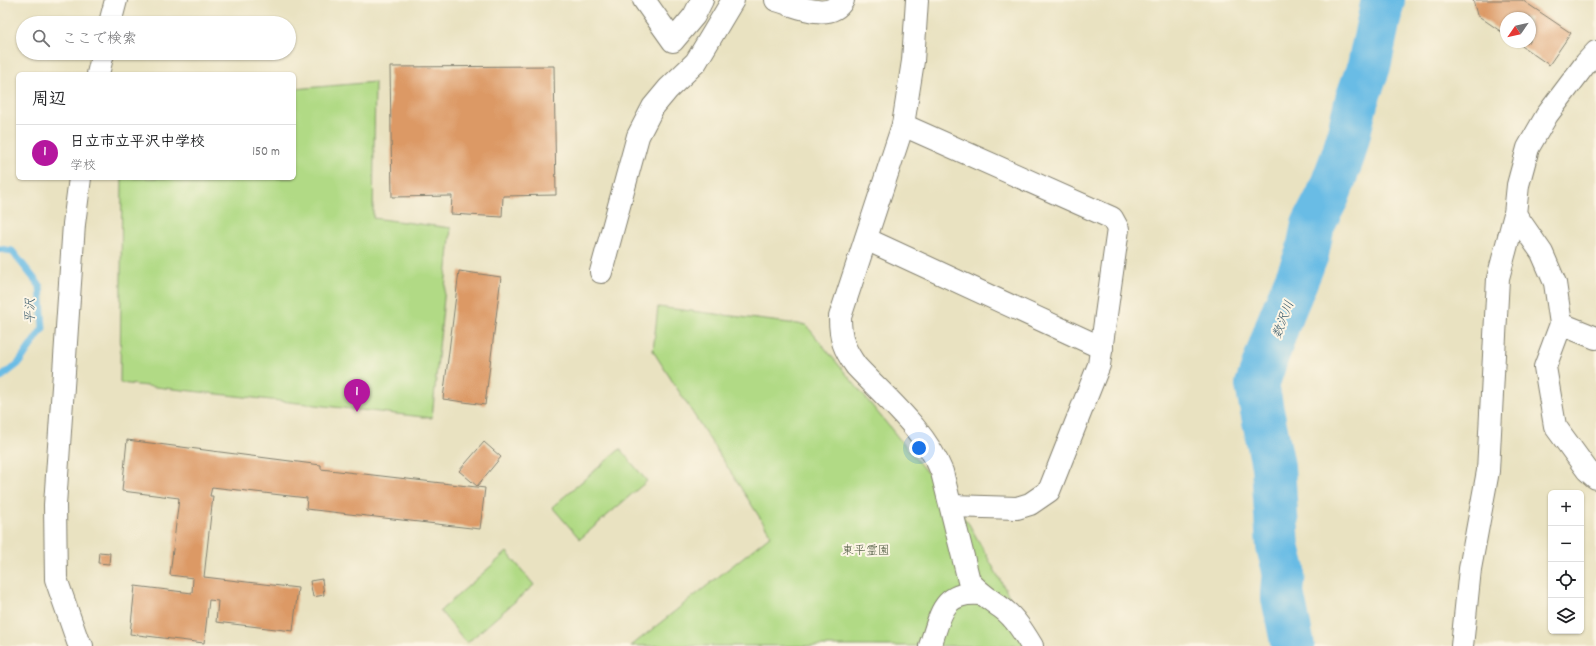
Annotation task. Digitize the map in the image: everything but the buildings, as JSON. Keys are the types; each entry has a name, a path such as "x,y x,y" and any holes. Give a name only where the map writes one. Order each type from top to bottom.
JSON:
{"street":[{"path":"112,16 116,0"},
{"path":"644,0 673,41 694,16 702,0"},
{"path":"602,272 638,136 653,107 668,88 696,62 733,0"},
{"path":"776,0 816,11 826,12 840,6 843,0"},
{"path":"917,0 912,61 904,126 840,318 840,336 846,352 856,366 925,439 942,472 969,581 980,594 1004,610 1024,633 1032,646"},
{"path":"1462,646 1470,569 1488,471 1498,278 1515,214 1518,185 1528,148 1547,115 1596,52"},
{"path":"98,72 101,60"},
{"path":"904,126 1112,218 1118,229 1102,348 1098,365 1049,491 1030,504 1017,508 951,506"},
{"path":"80,180 74,224 60,420 56,505 56,580 78,642 82,646"},
{"path":"1515,214 1542,252 1552,277 1560,324 1545,367 1556,426 1587,470 1596,478"},
{"path":"866,239 1102,348"},
{"path":"1560,324 1596,338"},
{"path":"930,646 941,612 949,602 959,594 980,594"}],"green space":[{"path":"375,82 373,218 451,228 432,418 120,383 122,180 296,180 296,89"},
{"name":"東平霊園","path":"658,307 806,325 969,524 1037,646 631,646 771,535 653,351"},
{"path":"620,449 647,481 580,539 552,507"},
{"path":"507,552 534,585 467,643 440,611"}],"waterway":[{"name":"数沢川","path":"1293,646 1282,593 1284,570 1278,547 1273,466 1257,385 1278,324 1307,254 1313,225 1328,196 1344,153 1357,99 1369,66 1383,0"},
{"name":"平沢","path":"0,249 12,251 40,286 43,328 18,364 0,378"}],"place":[{"name":"日立市立平沢中学校","path":"357,412"}]}
